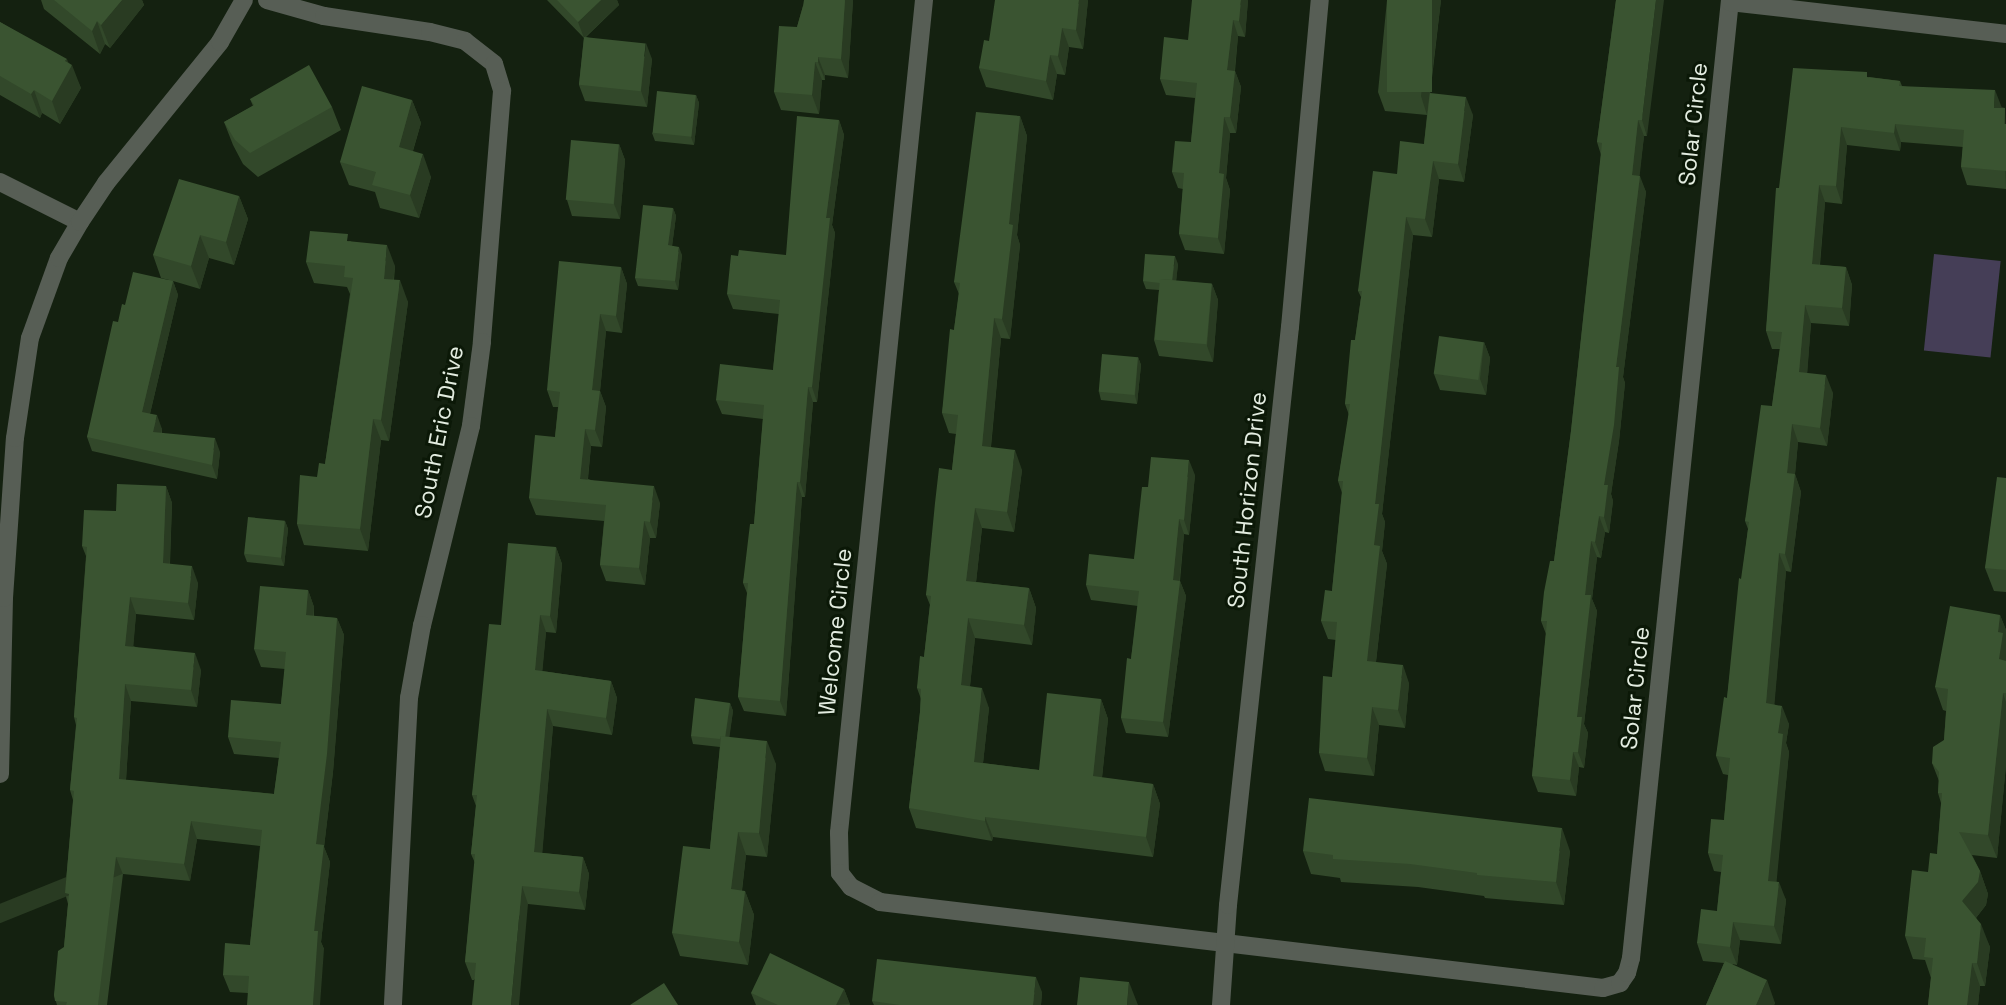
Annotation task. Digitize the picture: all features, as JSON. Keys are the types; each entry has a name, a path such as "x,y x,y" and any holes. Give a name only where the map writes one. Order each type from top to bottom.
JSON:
{"street":[{"path":"0,774 2,598 15,438 30,338 59,258 80,222 106,183 220,43 244,0"},
{"name":"South Eric Drive","path":"267,0 324,16 430,32 465,41 494,64 502,90 484,329 471,426 422,625 411,687 404,766 393,1005"},
{"name":"Welcome Circle","path":"924,0 839,834 840,873 851,887 880,902 1225,943"},
{"name":"South Horizon Drive","path":"1221,1005 1225,943 1290,327 1320,0"},
{"path":"1730,1 2006,34"},
{"name":"Solar Circle","path":"1225,943 1587,988 1603,988 1619,982 1627,973 1644,845 1730,1"},
{"path":"0,182 80,222"}],"shaded area":[{"path":"1934,254 2001,261 1990,357 1924,350"}],"building":[{"path":"54,0 122,0 101,25 97,21 92,31"},
{"path":"557,0 601,0 578,22"},
{"path":"804,0 845,0 841,59 818,57 818,62 815,62 812,95 774,92 779,26 797,27"},
{"path":"995,0 1079,0 1076,30 1062,28 1058,56 1050,55 1046,81 979,68 984,40 989,41"},
{"path":"1192,0 1241,0 1239,21 1233,20 1227,70 1235,71 1230,117 1224,117 1219,173 1224,174 1218,238 1179,234 1184,173 1172,172 1175,141 1191,142 1197,83 1160,79 1164,37 1188,40"},
{"path":"1387,0 1432,0 1432,92 1387,92"},
{"path":"1616,0 1656,0 1642,120 1638,120 1632,175 1640,176 1616,367 1619,367 1614,425 1604,485 1608,485 1604,517 1599,516 1595,542 1591,541 1585,595 1591,595 1577,717 1582,717 1578,752 1573,752 1570,780 1532,776 1547,621 1541,621 1550,561 1554,561 1571,431 1602,143 1597,142"},
{"path":"0,22 67,59 65,61 72,65 52,101 34,90 31,94 0,76"},
{"path":"584,37 646,43 641,91 579,85"},
{"path":"309,65 332,107 250,153 235,140 224,122 254,105 250,99"},
{"path":"1793,68 1867,72 1867,77 1900,81 1899,86 1995,90 1994,108 2005,108 2006,171 1961,167 1964,130 1895,124 1894,133 1841,127 1836,186 1819,185 1812,264 1846,267 1842,308 1805,305 1799,372 1826,375 1820,428 1792,424 1787,473 1795,474 1785,554 1779,553 1766,703 1782,706 1778,733 1783,734 1768,881 1779,882 1774,926 1733,922 1730,947 1697,943 1701,909 1717,911 1723,855 1708,853 1711,819 1724,820 1730,758 1716,756 1724,697 1727,698 1739,578 1741,579 1749,522 1745,521 1761,405 1772,406 1782,332 1766,331 1776,188 1779,188"},
{"path":"362,86 412,100 399,147 423,154 410,195 372,185 376,172 340,162"},
{"path":"657,91 696,95 691,137 653,133"},
{"path":"1430,93 1466,97 1458,164 1433,161 1425,219 1406,217 1375,504 1379,504 1374,545 1380,546 1367,661 1403,665 1398,710 1372,707 1367,758 1319,753 1323,676 1332,677 1337,622 1321,621 1325,590 1332,591 1343,481 1338,481 1350,404 1345,404 1351,340 1355,340 1362,291 1358,291 1373,171 1397,174 1400,141 1424,144"},
{"path":"976,112 1020,116 1009,224 1013,225 1002,319 994,318 982,446 1015,450 1007,512 975,508 966,581 1029,588 1024,625 968,618 961,685 982,688 974,762 1039,770 1047,693 1101,699 1093,776 1153,784 1146,837 985,817 985,821 909,808 920,712 921,689 917,688 920,656 924,657 931,596 926,595 939,468 952,470 958,415 942,413 950,329 954,330 960,283 954,282"},
{"path":"797,116 839,120 826,218 830,218 812,387 808,387 800,482 797,482 780,701 738,697 748,583 743,583 750,524 754,524 764,405 716,400 720,364 773,370 780,300 727,294 731,255 738,256 739,250 786,255"},
{"path":"571,140 619,144 614,204 566,200"},
{"path":"179,179 239,196 226,242 200,235 191,266 153,255"},
{"path":"643,205 673,208 668,245 679,247 675,281 635,278"},
{"path":"310,231 348,234 347,241 387,245 384,279 400,280 381,420 373,419 360,529 297,524 300,475 317,477 319,463 325,464 353,278 344,277 345,266 306,262"},
{"path":"1145,254 1175,256 1172,280 1160,279 1160,283 1143,281"},
{"path":"559,261 621,267 616,316 600,314 592,390 600,391 595,430 585,429 580,479 654,486 650,522 644,521 639,568 600,565 606,505 529,498 535,435 555,437 560,392 547,390"},
{"path":"133,272 173,281 142,412 157,415 153,432 215,438 212,465 87,437 113,321 118,322 122,304 125,305"},
{"path":"1160,279 1212,284 1206,344 1155,340"},
{"path":"1439,336 1484,342 1478,380 1434,374"},
{"path":"1102,354 1138,357 1135,395 1099,392"},
{"path":"1151,457 1189,460 1184,520 1179,519 1173,580 1180,581 1163,722 1121,718 1127,658 1131,659 1139,591 1086,585 1089,554 1134,559 1142,487 1148,487"},
{"path":"1997,477 2006,478 2006,570 1985,568"},
{"path":"117,484 166,486 163,563 192,566 188,603 130,597 125,646 195,653 191,690 125,684 119,779 274,794 281,742 228,737 231,700 281,704 286,652 254,649 260,586 308,590 306,615 337,618 327,754 316,844 324,845 314,931 318,931 313,1005 247,1005 249,976 223,975 225,943 250,945 262,830 191,821 184,864 116,857 98,1005 66,1005 67,1002 55,1001 58,951 64,947 69,894 65,893 74,791 70,790 87,547 82,546 84,510 116,511"},
{"path":"248,517 285,521 281,558 244,554"},
{"path":"508,543 556,547 550,616 540,615 535,670 611,681 606,718 547,709 534,852 583,857 579,892 522,886 511,1005 472,1005 476,963 465,962 475,854 471,854 477,795 472,795 489,624 501,625"},
{"path":"1950,606 2000,615 1998,632 2003,633 1999,659 2006,661 2006,693 2003,693 1988,835 1959,832 1980,871 1978,882 1962,901 1981,924 1977,963 1972,963 1967,1005 1928,1005 1933,958 1924,957 1926,938 1905,936 1912,870 1928,872 1930,853 1937,854 1942,793 1938,793 1939,772 1932,763 1933,747 1944,740 1948,689 1935,687"},
{"path":"695,698 730,703 725,737 721,736 720,739 691,736"},
{"path":"721,736 767,741 759,833 738,832 731,889 745,891 739,942 672,933 683,846 710,849"},
{"path":"1309,798 1562,828 1556,882 1477,875 1410,864 1333,859 1333,855 1303,851"},
{"path":"770,953 844,989 836,1005 778,1005 751,993"},
{"path":"877,959 1036,977 1033,1005 900,1005 872,1001"},
{"path":"1725,961 1767,980 1756,1005 1706,1005"},
{"path":"1080,977 1129,982 1127,1005 1077,1005"},
{"path":"664,983 678,1005 630,1005"}]}
